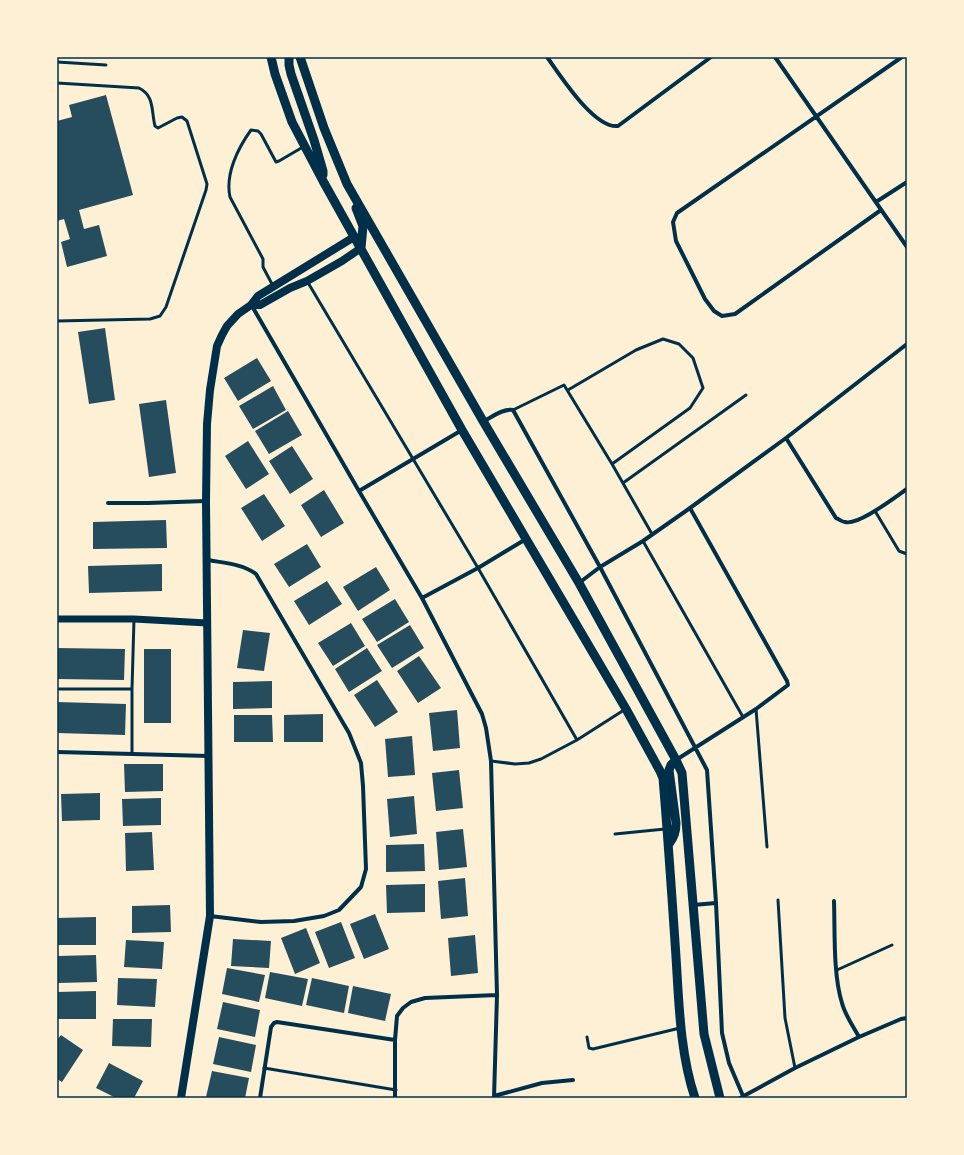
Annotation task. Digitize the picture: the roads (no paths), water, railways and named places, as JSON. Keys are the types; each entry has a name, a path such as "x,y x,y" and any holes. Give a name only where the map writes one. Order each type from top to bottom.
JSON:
{"main road":[{"path":"272,57 275,74 292,122 304,146 358,237 361,248 462,430 626,709 663,778 669,844 680,1028 689,1082 695,1098"},
{"path":"289,57 289,65 293,80 323,171 323,180"},
{"path":"300,57 324,128 363,226 358,237"},
{"path":"306,74 308,57"},
{"path":"347,184 483,421 579,583 682,773 704,1034 720,1098"},
{"path":"181,1098 210,916 207,623 208,560 206,501 207,424 210,390 217,346 227,326 238,314 251,305 258,296 358,237 378,237"},
{"path":"251,305 260,305 290,288 307,281 361,248"},
{"path":"669,844 674,838 676,823 669,770 671,765 676,760"}],"street":[{"path":"547,57 572,92 598,120 612,127 618,126 711,57"},
{"path":"775,57 907,247"},
{"path":"881,210 735,314 722,316 714,311 705,299 676,241 673,222 677,213 902,57"},
{"path":"876,202 907,182"},
{"path":"251,305 422,598 482,714 486,728 490,761 496,995 494,1097 542,1083 573,1080"},
{"path":"579,583 600,567 643,541 690,508 786,438 907,344"},
{"path":"483,421 506,410 513,410 600,567 707,770 716,903 722,1033 729,1063 741,1097 795,1068 859,1037 901,1019 907,1018"},
{"path":"359,491 462,430"},
{"path":"786,438 836,518 845,523 853,522 875,511 907,489"},
{"path":"108,503 206,501"},
{"path":"676,760 756,709 785,689 788,685 690,508"},
{"path":"422,598 478,568 526,539"},
{"path":"208,560 243,567 256,574 349,733 361,763 366,869 361,887 357,892 339,910 324,916 261,922 210,916"},
{"path":"57,619 134,619 207,623"},
{"path":"57,752 209,756"},
{"path":"834,901 837,970 842,1005 859,1037"},
{"path":"693,905 716,903"},
{"path":"395,1098 395,1040 397,1016 403,1008 411,1002 426,998 496,995"},
{"path":"260,1098 271,1027 274,1023 277,1022 395,1040"}],"lane":[{"path":"57,62 106,65"},
{"path":"57,83 139,88 146,91 152,105 155,126 158,128 182,117 188,121 207,184 166,308 160,316 150,318 57,321"},
{"path":"273,286 263,268 262,259 230,197 228,186 235,158 241,144 251,130 255,130 261,134 276,162 279,162 304,146"},
{"path":"307,281 478,568 577,740"},
{"path":"568,390 636,350 663,338 679,344 693,358 703,388 690,408 612,464"},
{"path":"513,410 564,384 652,534"},
{"path":"623,483 746,395"},
{"path":"875,511 900,551 907,554"},
{"path":"643,541 743,717"},
{"path":"132,754 134,619"},
{"path":"57,689 132,689"},
{"path":"490,761 515,764 529,763 541,759 577,740 626,709"},
{"path":"756,709 768,846"},
{"path":"615,834 667,829"},
{"path":"778,900 785,1018 795,1068"},
{"path":"837,970 892,945"},
{"path":"587,1037 589,1048 593,1049 680,1028"},
{"path":"264,1068 396,1090"}]}
